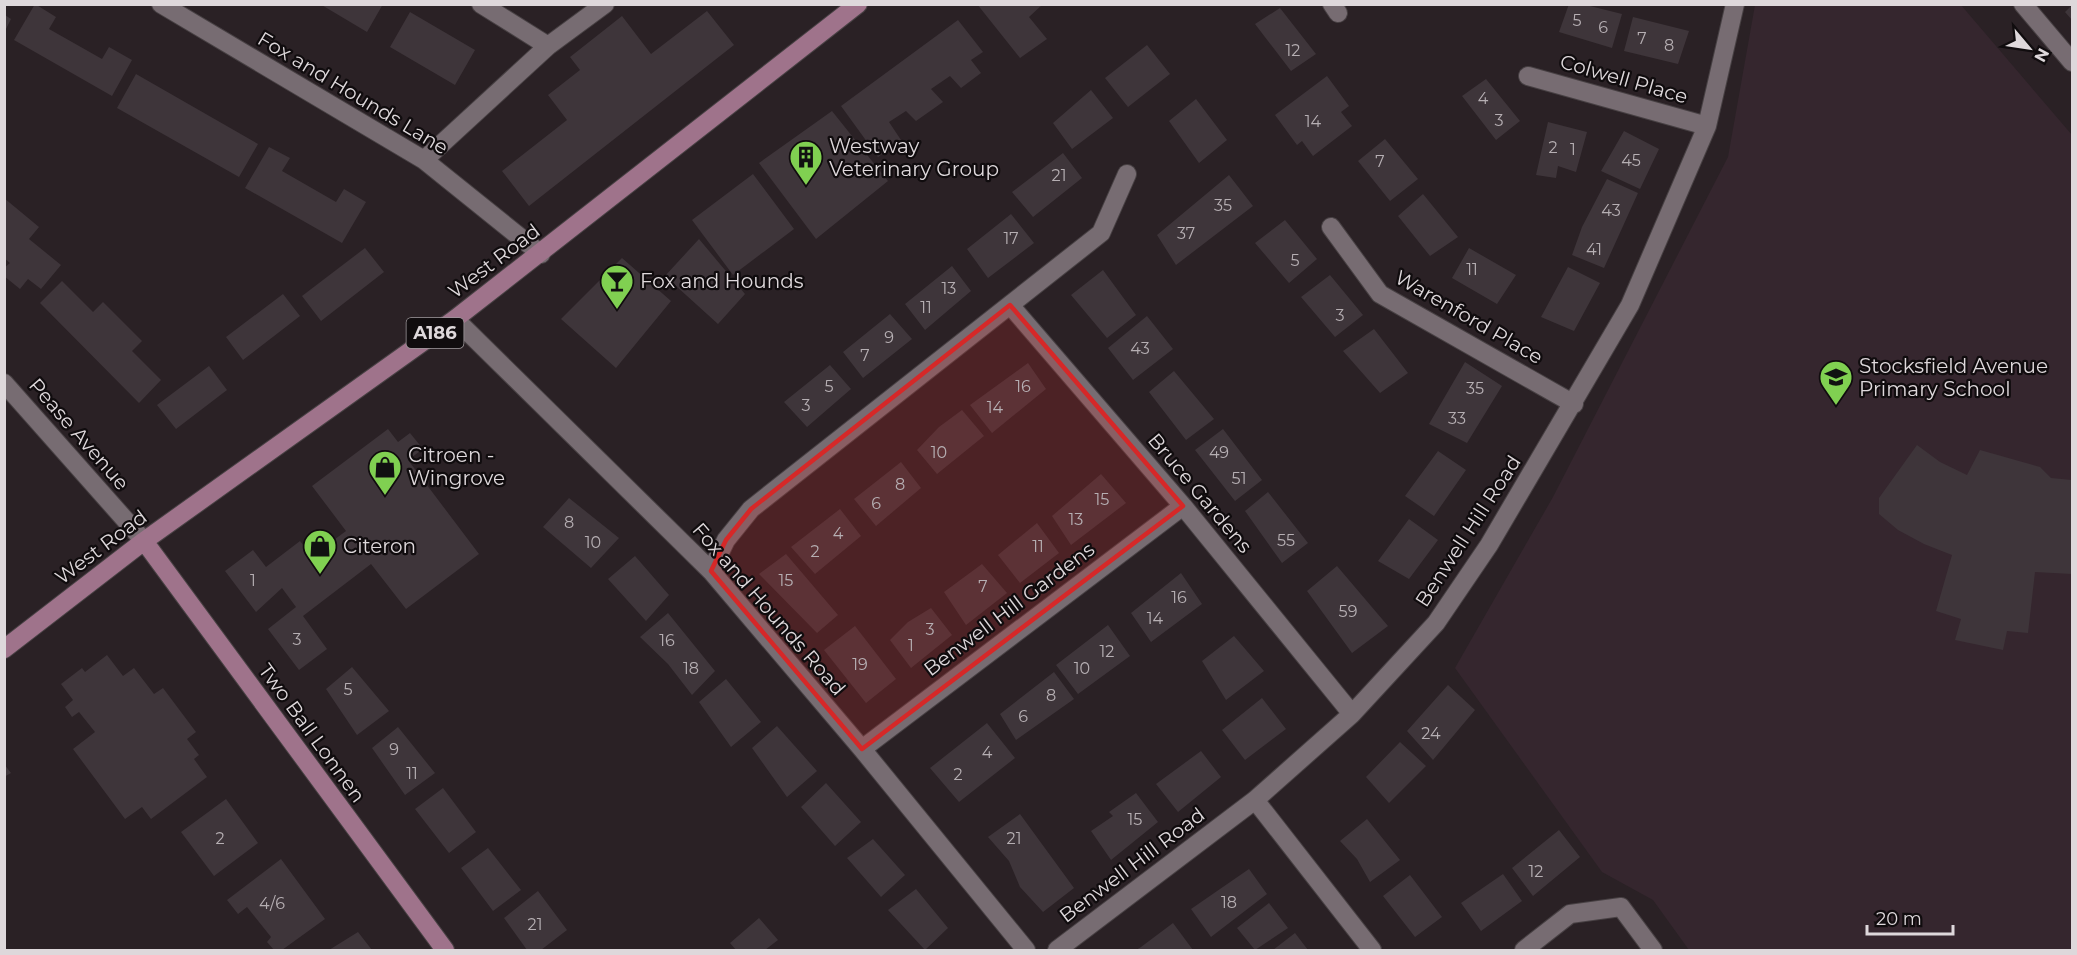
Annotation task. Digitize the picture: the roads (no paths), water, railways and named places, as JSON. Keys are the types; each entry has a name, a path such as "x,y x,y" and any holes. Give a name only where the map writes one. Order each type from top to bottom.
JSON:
{"main road":[{"name":"West Road","path":"4,649 144,541 455,319 858,4"},
{"name":"Two Ball Lonnen","path":"144,541 445,951"}],"street":[{"name":"Fox and Hounds Lane","path":"162,4 424,160 541,254"},
{"path":"481,4 549,46"},
{"path":"424,160 549,46 605,4"},
{"name":"Benwell Hill Road","path":"1057,951 1255,800 1352,714 1436,623 1489,545 1574,404 1630,305 1707,126 1735,4"},
{"path":"2023,4 2073,62"},
{"name":"Colwell Place","path":"1528,76 1707,126"},
{"path":"711,571 726,540 751,509 1101,233 1126,174"},
{"name":"Warenford Place","path":"1331,227 1380,294 1574,404"},
{"name":"Bruce Gardens","path":"1010,305 1183,506 1352,714"},
{"name":"Fox and Hounds Road","path":"455,319 711,571 862,749 1026,951"},
{"name":"Pease Avenue","path":"4,383 144,541"},
{"name":"Benwell Hill Gardens","path":"862,749 1183,506"},
{"path":"1255,800 1372,951"},
{"path":"1524,951 1570,914 1621,907 1653,951"}],"place":[{"name":"Westway Veterinary Group","path":"806,186"},
{"name":"Fox and Hounds","path":"617,310"},
{"name":"Stocksfield Avenue Primary School","path":"1836,406"},
{"name":"Citroen - Wingrove","path":"385,496"},
{"name":"Citeron","path":"320,575"}]}
